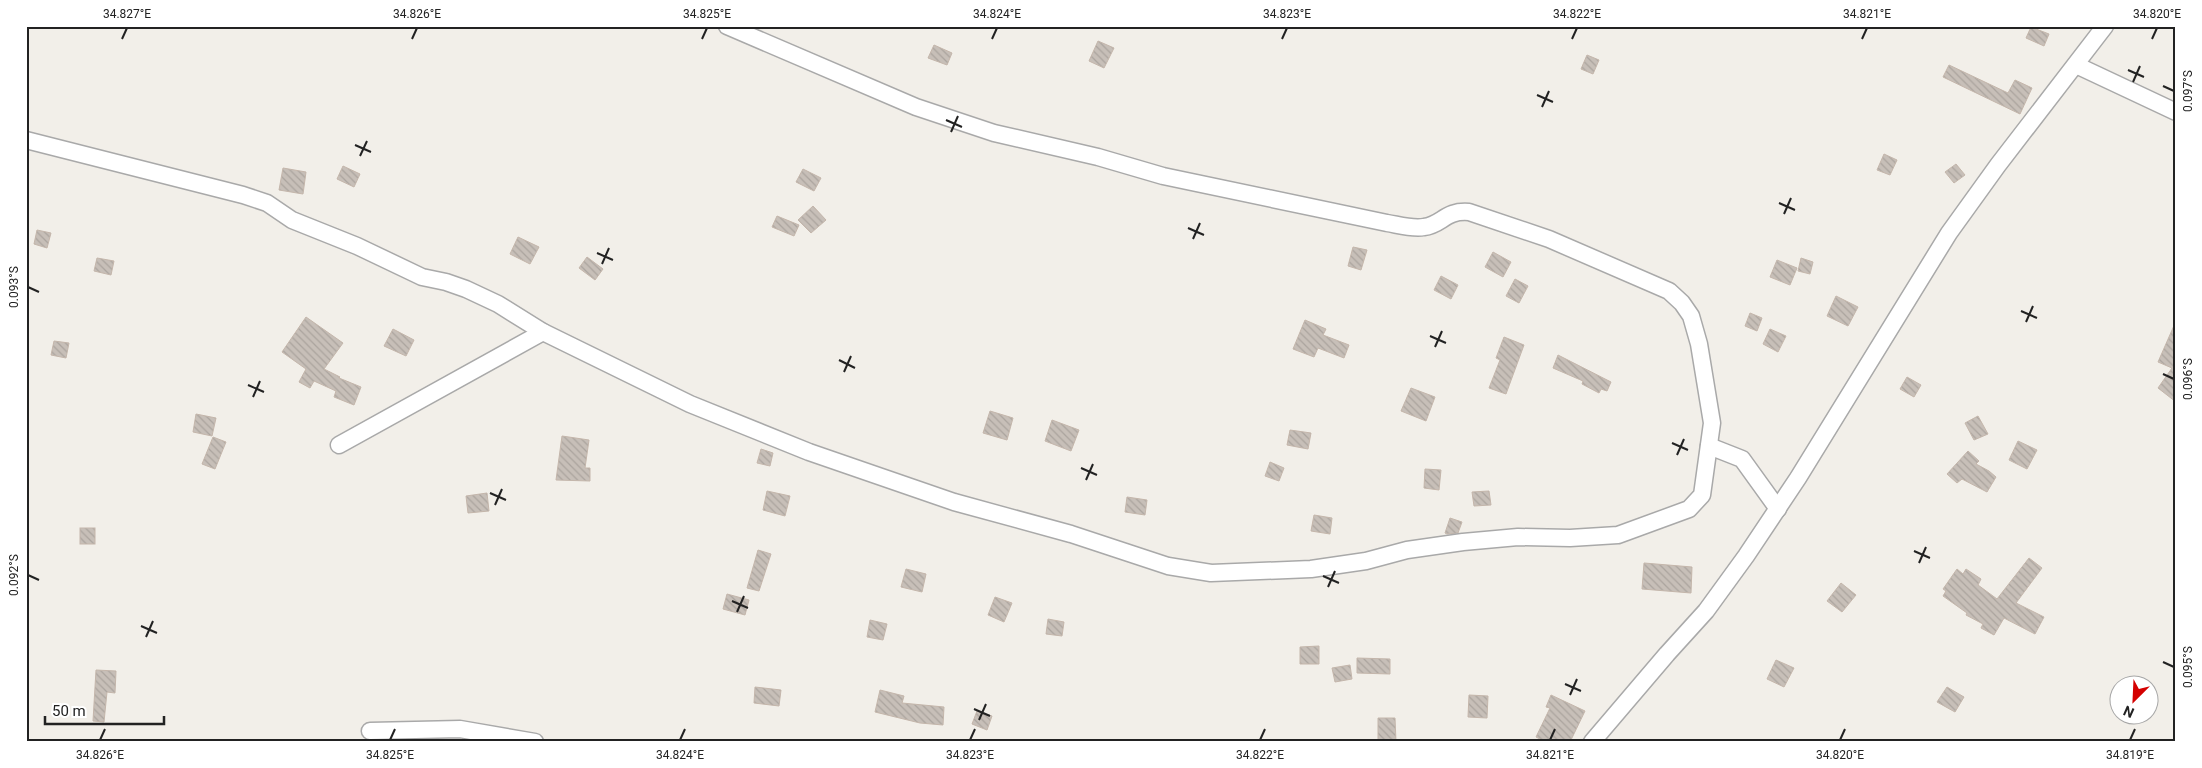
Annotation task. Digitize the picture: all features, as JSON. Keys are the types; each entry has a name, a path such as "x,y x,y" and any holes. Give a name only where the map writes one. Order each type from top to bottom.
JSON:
{"street":[{"path":"26,140 243,195 267,204 292,220 356,246 422,277 446,282 490,301 543,332 690,404 809,452 954,502 1071,534 1168,566 1211,573 1311,568 1366,561 1406,550 1463,542 1518,537 1570,538 1618,535 1690,509 1697,503 1703,488 1712,423 1699,344 1691,316 1682,302 1669,291 1549,239 1468,212 1458,211 1449,214 1424,227 1387,223 1200,184 1098,157 994,133 916,107 727,26"},
{"path":"1592,742 1660,661 1706,611 1778,508 1949,233 2105,26"},
{"path":"2076,65 2176,112"},
{"path":"339,445 543,332"},
{"path":"1709,446 1742,460 1778,508"},
{"path":"370,731 460,730 535,742"}],"building":[{"path":"2031,27 2049,34 2044,46 2026,38"},
{"path":"1098,41 1114,48 1104,68 1089,61"},
{"path":"934,45 952,53 947,65 928,58"},
{"path":"1587,55 1599,60 1593,74 1581,69"},
{"path":"1949,65 2008,93 2015,80 2032,88 2020,114 1943,77"},
{"path":"1884,154 1897,160 1890,175 1877,170"},
{"path":"1956,164 1965,175 1954,183 1945,172"},
{"path":"343,166 360,174 354,187 337,179"},
{"path":"283,168 306,172 303,194 279,190"},
{"path":"803,169 821,178 814,191 796,182"},
{"path":"813,206 826,220 811,233 798,220"},
{"path":"777,216 799,225 794,236 772,227"},
{"path":"37,230 51,233 47,248 34,244"},
{"path":"518,237 539,247 530,264 510,254"},
{"path":"1353,247 1367,250 1361,270 1348,266"},
{"path":"1493,252 1511,262 1503,277 1485,267"},
{"path":"587,257 603,269 595,280 579,268"},
{"path":"97,258 114,261 111,275 94,271"},
{"path":"1801,258 1813,262 1810,274 1798,271"},
{"path":"1777,260 1797,268 1790,285 1770,277"},
{"path":"1441,276 1458,285 1451,299 1434,290"},
{"path":"1515,279 1528,286 1519,303 1506,296"},
{"path":"1836,296 1858,307 1848,326 1827,316"},
{"path":"1750,313 1762,318 1757,331 1745,326"},
{"path":"306,317 343,343 324,369 339,378 361,387 354,405 334,397 336,391 314,381 310,388 299,382 306,369 282,352"},
{"path":"1305,320 1326,329 1323,335 1349,345 1344,358 1318,348 1314,357 1293,349"},
{"path":"2176,321 2176,402 2158,388 2172,368 2158,362"},
{"path":"393,329 414,340 406,356 384,346"},
{"path":"1770,329 1786,336 1778,352 1763,344"},
{"path":"1504,337 1524,345 1506,394 1489,388 1500,360 1496,358"},
{"path":"54,341 69,343 66,358 51,355"},
{"path":"1558,355 1611,382 1607,391 1601,389 1599,393 1582,384 1583,381 1553,368"},
{"path":"1907,377 1921,385 1914,397 1900,389"},
{"path":"1411,388 1435,397 1426,421 1401,411"},
{"path":"990,411 1013,418 1007,440 983,433"},
{"path":"196,414 216,418 212,436 193,432"},
{"path":"1978,416 1988,434 1974,440 1965,423"},
{"path":"1052,420 1079,430 1071,451 1045,441"},
{"path":"1290,430 1311,433 1308,449 1287,445"},
{"path":"562,436 589,440 585,468 590,468 590,481 556,480"},
{"path":"213,437 226,442 215,469 202,464"},
{"path":"2018,441 2037,450 2027,469 2009,460"},
{"path":"761,449 773,453 770,466 757,463"},
{"path":"1968,451 1979,461 1976,464 1996,477 1987,492 1962,479 1957,483 1947,474"},
{"path":"1270,462 1284,468 1279,481 1265,476"},
{"path":"1425,469 1441,470 1439,490 1424,488"},
{"path":"767,491 790,496 785,516 763,510"},
{"path":"1489,491 1491,505 1474,506 1472,492"},
{"path":"487,493 489,511 468,513 466,496"},
{"path":"1127,497 1147,500 1145,515 1125,512"},
{"path":"1314,515 1332,518 1330,534 1311,531"},
{"path":"1450,518 1462,522 1458,533 1445,533"},
{"path":"80,528 95,528 95,544 80,544"},
{"path":"758,550 771,554 759,591 747,588"},
{"path":"2029,558 2042,568 2016,603 2044,617 2035,634 2004,618 1994,635 1981,628 1983,624 1966,615 1967,613 1943,596 1946,591 1943,589 1957,569 1963,574 1966,569 1981,579 1978,585 1997,599"},
{"path":"1644,563 1692,567 1691,593 1642,589"},
{"path":"906,569 926,574 922,592 901,587"},
{"path":"1841,583 1856,595 1842,612 1827,601"},
{"path":"727,594 749,600 745,615 723,609"},
{"path":"995,597 1012,603 1004,622 988,615"},
{"path":"1048,619 1064,622 1062,636 1046,634"},
{"path":"870,620 887,624 883,640 867,637"},
{"path":"1319,646 1319,664 1300,664 1300,647"},
{"path":"1357,658 1390,659 1390,674 1357,673"},
{"path":"1776,660 1794,668 1784,687 1767,679"},
{"path":"1350,665 1352,679 1335,682 1332,668"},
{"path":"96,670 116,671 115,693 107,692 104,722 93,721"},
{"path":"755,687 781,690 779,706 754,703"},
{"path":"1947,687 1964,697 1955,712 1937,702"},
{"path":"880,690 904,696 902,703 944,707 943,725 920,723 875,712"},
{"path":"1469,695 1488,696 1487,718 1468,717"},
{"path":"1551,695 1585,711 1570,742 1546,742 1536,737 1550,708 1546,707"},
{"path":"977,711 992,716 987,730 972,724"},
{"path":"1378,718 1395,718 1396,742 1378,742"}]}
